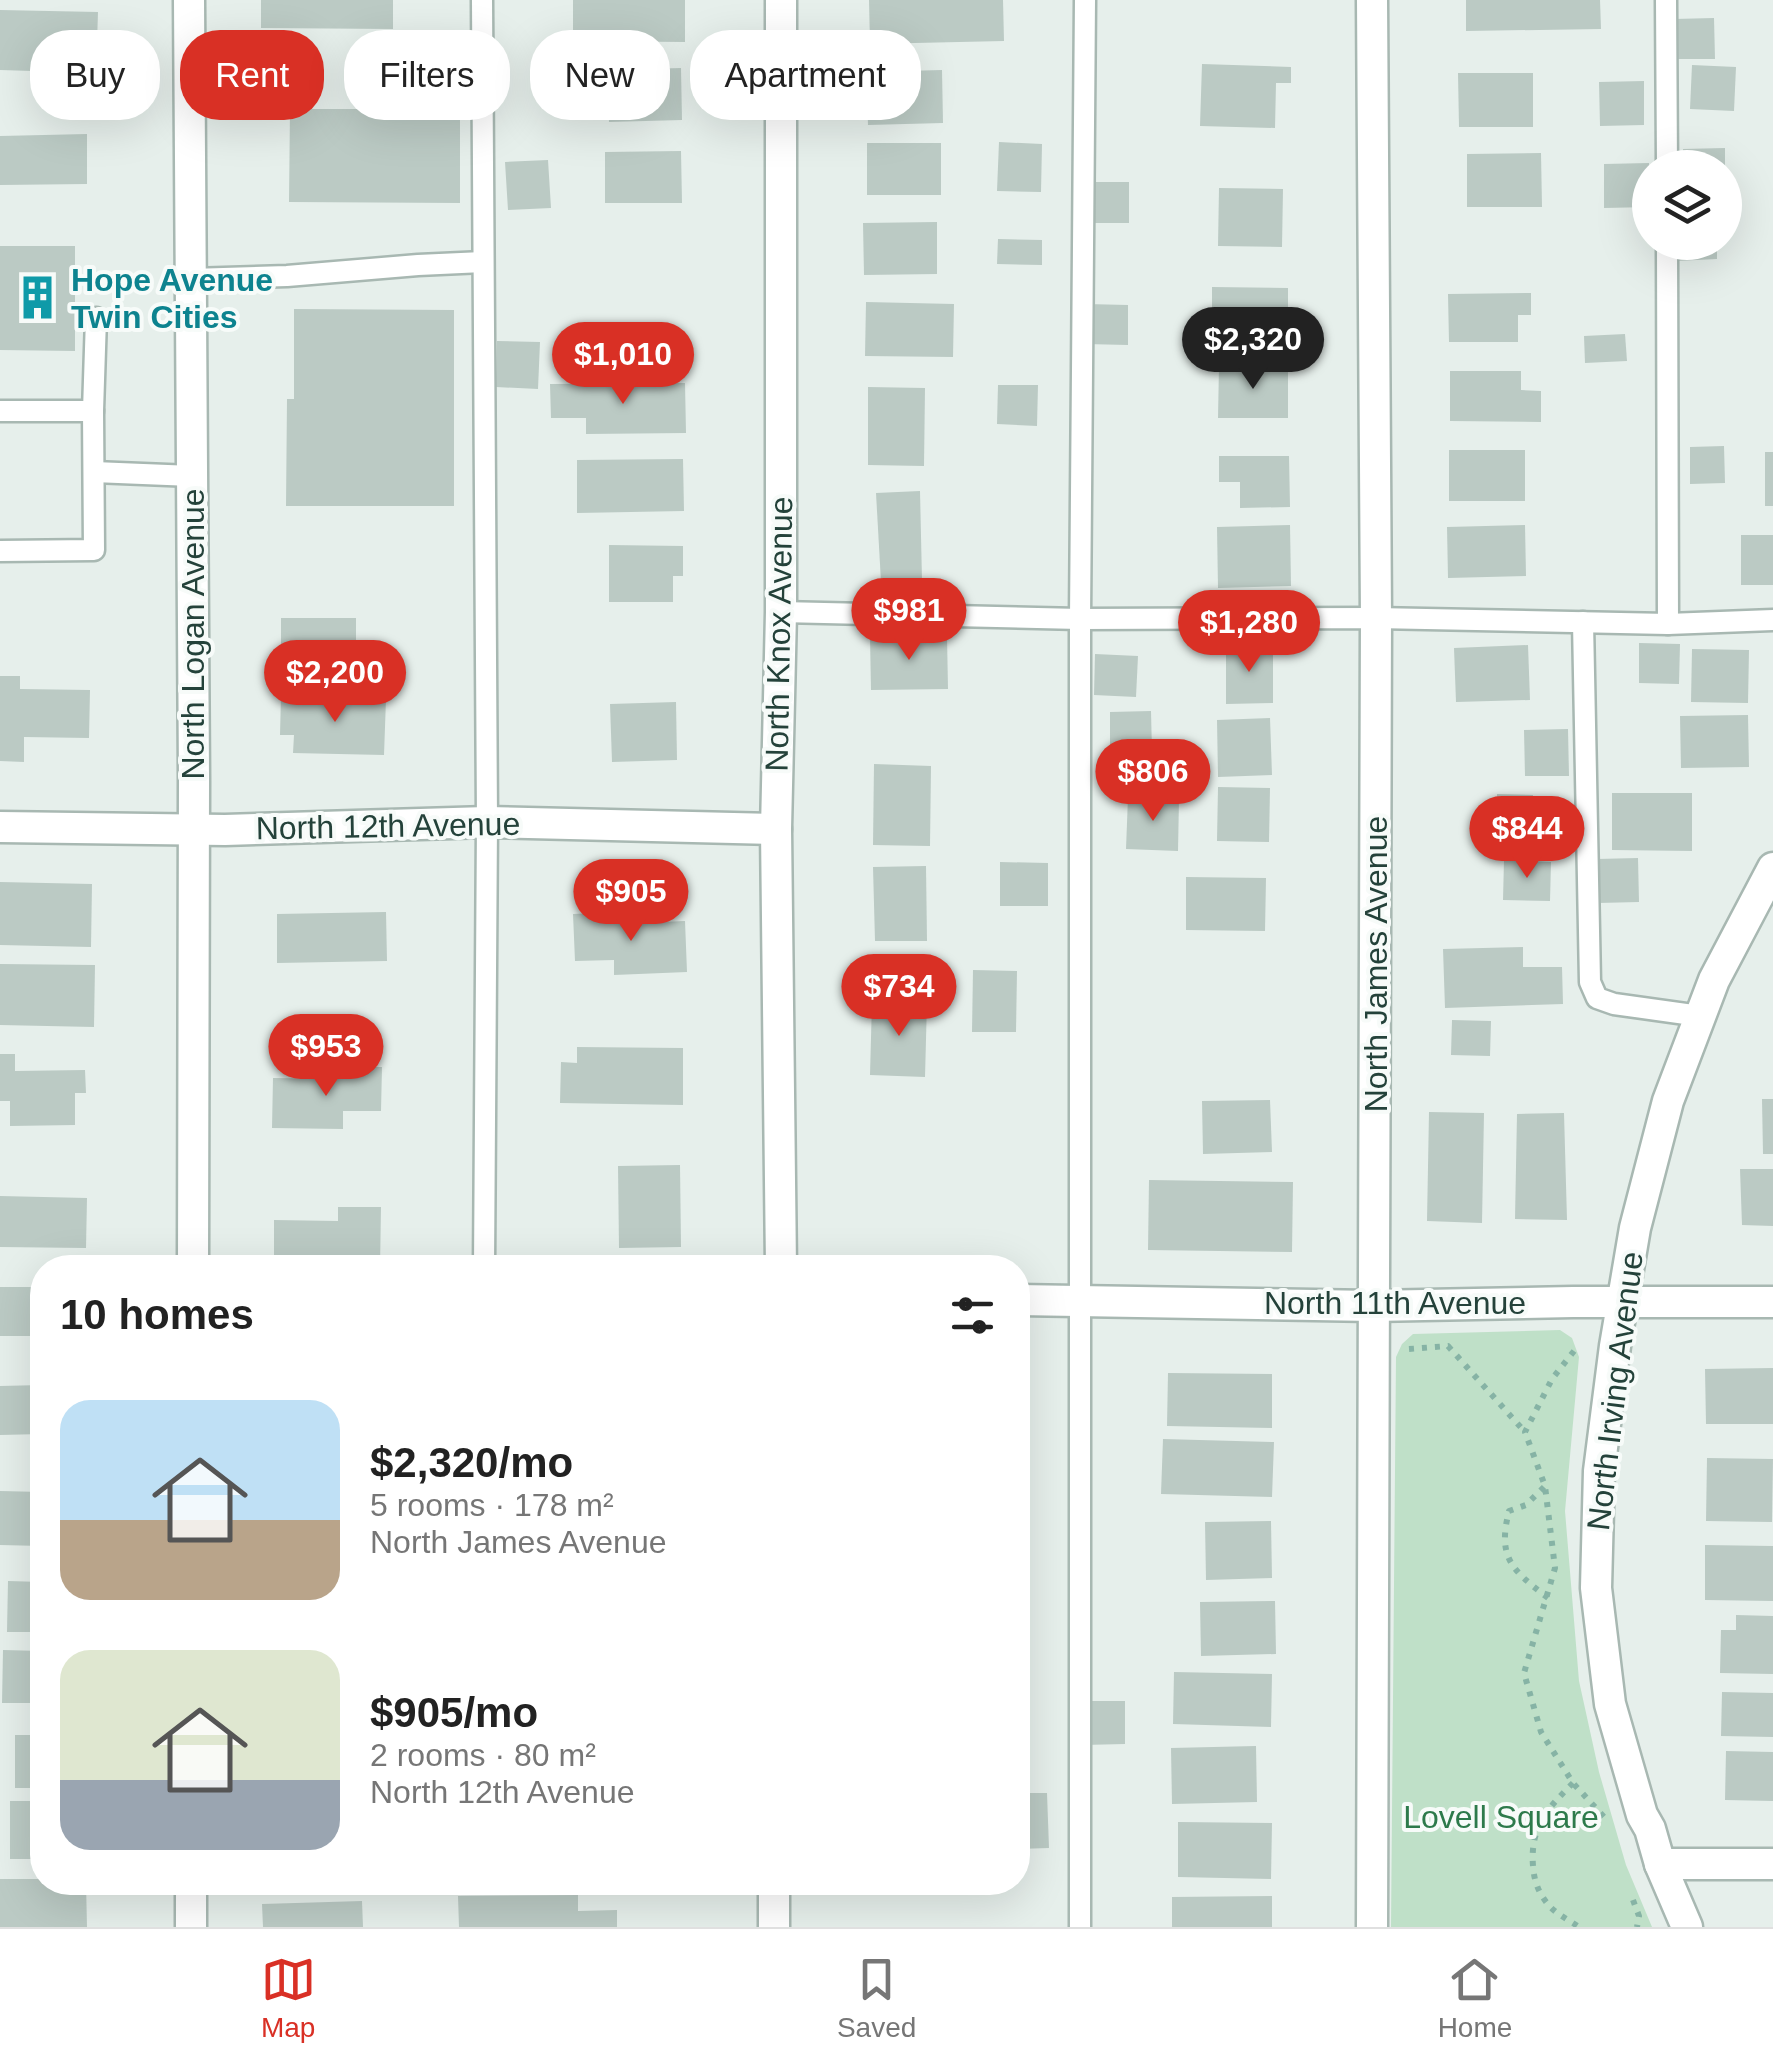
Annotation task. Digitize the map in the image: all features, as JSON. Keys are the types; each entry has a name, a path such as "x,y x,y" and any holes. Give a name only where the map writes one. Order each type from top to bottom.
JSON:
{"street":[{"name":"North Logan Avenue","path":"189,0 193,1255"},
{"name":"North Knox Avenue","path":"780,1255 776,828 781,612 781,0"},
{"name":"North James Avenue","path":"1372,0 1376,618 1372,1927"},
{"name":"North 12th Avenue","path":"0,828 194,829 486,822 776,828"},
{"name":"North Irving Avenue","path":"1687,1927 1642,1815 1610,1704 1596,1588 1599,1471 1635,1228 1668,1101 1714,980 1773,868"},
{"name":"North 11th Avenue","path":"1030,1300 1373,1306 1773,1302"},
{"path":"1660,1864 1773,1864"},
{"path":"191,1895 191,1927"},
{"path":"774,1895 774,1927"}],"lane":[{"path":"482,0 484,1255"},
{"path":"1080,1927 1080,619 1085,0"},
{"path":"1666,0 1667,150"},
{"path":"1667,260 1668,624"},
{"path":"191,279 483,262"},
{"path":"0,551 94,550 96,318"},
{"path":"0,410 93,410"},
{"path":"94,472 192,476"},
{"path":"781,612 1668,624 1773,620"},
{"path":"1583,622 1590,982 1598,998 1614,1004 1700,1016"}],"path":[{"path":"1409,1349 1448,1346 1525,1432 1545,1486 1555,1568 1524,1673 1541,1732 1573,1784 1604,1817 1610,1833"},
{"path":"1525,1432 1552,1379 1574,1352"},
{"path":"1545,1486 1526,1506 1509,1511 1504,1533 1508,1560 1524,1580 1548,1598"},
{"path":"1573,1784 1551,1805 1538,1826 1532,1850 1534,1881 1548,1906 1580,1927"},
{"path":"1627,1883 1639,1916 1637,1927"}],"green space":[{"name":"Lovell Square","path":"1560,1330 1572,1338 1579,1357 1565,1511 1579,1681 1599,1772 1626,1865 1652,1927 1391,1927 1396,1357 1413,1334"}],"building":[{"path":"261,0 393,0 393,29 261,28"},
{"path":"573,0 685,0 685,42 670,42 670,30 573,30"},
{"path":"869,0 1003,0 1004,41 921,43 921,30 870,30"},
{"path":"1466,0 1600,0 1601,29 1466,31"},
{"path":"0,10 98,12 97,30 30,30 30,71 0,70"},
{"path":"1714,18 1715,59 1674,59 1674,19"},
{"path":"1202,64 1291,67 1291,83 1276,83 1275,128 1200,126"},
{"path":"1692,65 1736,67 1734,111 1690,109"},
{"path":"670,68 681,68 682,120 609,122 670,120"},
{"path":"942,70 943,123 868,125 868,120 921,120 921,71"},
{"path":"1458,73 1533,73 1533,127 1459,127"},
{"path":"1644,81 1644,125 1600,126 1599,82"},
{"path":"324,109 344,109 344,120 460,120 460,203 289,202 290,120 324,120"},
{"path":"87,134 87,184 0,185 0,136"},
{"path":"999,142 1042,144 1041,192 997,191"},
{"path":"867,143 941,143 941,195 867,195"},
{"path":"1725,148 1725,150 1683,150"},
{"path":"681,151 682,203 605,203 605,152"},
{"path":"1541,153 1542,207 1467,207 1467,154"},
{"path":"548,160 551,208 508,210 505,162"},
{"path":"1632,163 1632,207 1604,208 1604,164"},
{"path":"1086,182 1129,182 1129,223 1086,223"},
{"path":"1219,188 1283,189 1282,247 1218,246"},
{"path":"937,222 937,274 864,275 863,223"},
{"path":"998,239 1042,240 1042,265 997,264"},
{"name":"Hope Avenue Twin Cities","path":"0,246 75,246 75,351 0,350"},
{"path":"1212,287 1288,288 1288,339 1212,338"},
{"path":"1531,293 1531,315 1518,315 1518,342 1449,342 1448,294"},
{"path":"866,302 954,304 953,357 865,356"},
{"path":"1086,304 1128,305 1128,345 1085,344"},
{"path":"294,309 454,310 454,506 286,506 287,399 294,399"},
{"path":"1625,334 1627,361 1585,363 1584,336"},
{"path":"497,341 540,342 538,389 496,387"},
{"path":"1219,366 1288,367 1288,418 1218,418"},
{"path":"1450,371 1521,371 1521,390 1541,391 1541,422 1450,421"},
{"path":"685,383 686,433 586,434 586,418 551,418 550,384"},
{"path":"998,385 1038,385 1037,426 997,424"},
{"path":"868,387 925,388 924,466 868,465"},
{"path":"1724,446 1725,483 1690,484 1690,447"},
{"path":"1449,450 1525,450 1525,501 1449,501"},
{"path":"1765,452 1773,452 1773,506 1765,506"},
{"path":"1219,456 1289,456 1290,507 1240,508 1240,482 1219,482"},
{"path":"683,459 684,511 577,513 577,460"},
{"path":"920,491 922,580 881,582 876,493"},
{"path":"1290,525 1291,586 1218,588 1217,527"},
{"path":"1525,525 1526,576 1448,578 1447,527"},
{"path":"1741,535 1773,535 1773,585 1741,585"},
{"path":"609,545 683,546 683,576 673,576 673,602 609,602"},
{"path":"281,618 356,618 356,673 281,673"},
{"path":"947,636 948,689 871,690 870,637"},
{"path":"1639,643 1680,644 1679,684 1639,683"},
{"path":"1528,645 1530,700 1456,702 1454,648"},
{"path":"1226,647 1273,647 1273,703 1226,704"},
{"path":"1692,649 1749,650 1748,703 1691,702"},
{"path":"1095,654 1138,656 1136,697 1094,695"},
{"path":"0,676 20,676 20,689 90,690 89,738 24,737 24,762 0,761"},
{"path":"281,696 386,699 384,755 293,753 294,735 280,735"},
{"path":"676,702 677,760 612,762 610,704"},
{"path":"1151,711 1152,752 1110,752 1110,712"},
{"path":"1748,715 1749,767 1681,768 1680,716"},
{"path":"1270,718 1272,775 1218,777 1217,720"},
{"path":"1568,729 1569,776 1525,776 1524,730"},
{"path":"874,764 931,766 930,846 873,845"},
{"path":"1218,787 1270,788 1269,842 1217,841"},
{"path":"1612,793 1692,793 1692,851 1612,850"},
{"path":"1497,794 1533,795 1531,844 1496,843"},
{"path":"1128,797 1179,799 1178,851 1126,849"},
{"path":"1638,858 1639,902 1598,903 1597,859"},
{"path":"1504,860 1551,862 1550,901 1503,900"},
{"path":"1000,862 1048,863 1048,906 1000,906"},
{"path":"926,866 927,941 875,941 873,867"},
{"path":"1186,877 1266,878 1265,931 1186,930"},
{"path":"0,882 92,884 91,947 0,945"},
{"path":"386,912 387,961 277,963 277,914"},
{"path":"617,912 617,924 685,921 687,972 614,975 614,960 575,961 573,914"},
{"path":"1523,947 1523,967 1562,967 1563,1004 1445,1008 1443,949"},
{"path":"0,964 95,965 94,1027 0,1025"},
{"path":"973,970 1017,971 1016,1032 972,1032"},
{"path":"872,1001 927,1002 925,1077 870,1075"},
{"path":"1452,1020 1491,1021 1490,1056 1451,1055"},
{"path":"577,1047 683,1048 683,1105 560,1103 561,1062 577,1063"},
{"path":"0,1054 15,1054 15,1071 85,1070 86,1093 75,1093 75,1125 10,1126 10,1101 0,1101"},
{"path":"340,1067 382,1067 381,1111 343,1111 343,1129 272,1128 273,1078 340,1079"},
{"path":"1762,1099 1773,1099 1773,1154 1763,1154"},
{"path":"1270,1100 1272,1152 1203,1154 1202,1101"},
{"path":"1429,1112 1484,1113 1482,1223 1427,1221"},
{"path":"1564,1113 1567,1220 1515,1219 1517,1114"},
{"path":"680,1165 681,1247 619,1248 618,1166"},
{"path":"1740,1169 1773,1169 1773,1226 1742,1225"},
{"path":"1149,1180 1293,1182 1292,1252 1148,1250"},
{"path":"0,1196 87,1198 86,1248 0,1247"},
{"path":"338,1207 381,1207 380,1255 274,1255 274,1220 338,1221"},
{"path":"0,1287 30,1287 30,1336 0,1336"},
{"path":"1773,1368 1773,1424 1706,1424 1705,1369"},
{"path":"1168,1373 1272,1374 1272,1428 1167,1426"},
{"path":"30,1385 30,1434 0,1435 0,1386"},
{"path":"1163,1439 1274,1442 1272,1497 1161,1494"},
{"path":"1707,1458 1773,1459 1772,1522 1706,1521"},
{"path":"0,1491 30,1492 30,1546 0,1545"},
{"path":"1271,1521 1272,1578 1206,1580 1205,1522"},
{"path":"1705,1545 1773,1546 1773,1601 1705,1600"},
{"path":"8,1581 30,1582 30,1632 7,1632"},
{"path":"1275,1601 1276,1654 1201,1656 1200,1602"},
{"path":"1736,1615 1773,1616 1773,1674 1720,1673 1721,1630 1736,1630"},
{"path":"3,1650 30,1651 30,1703 2,1703"},
{"path":"1174,1672 1272,1674 1271,1727 1173,1724"},
{"path":"1722,1692 1773,1693 1773,1737 1721,1736"},
{"path":"1083,1701 1125,1701 1125,1744 1083,1745"},
{"path":"15,1735 30,1735 30,1788 15,1788"},
{"path":"1256,1746 1257,1802 1172,1804 1171,1748"},
{"path":"1726,1751 1773,1752 1773,1801 1725,1800"},
{"path":"1030,1793 1047,1793 1049,1848 1030,1849"},
{"path":"10,1801 30,1801 30,1859 10,1859"},
{"path":"1178,1822 1272,1823 1271,1879 1178,1877"},
{"path":"0,1879 30,1879 30,1895 86,1895 87,1927 0,1927"},
{"path":"578,1895 578,1911 617,1910 617,1927 459,1927 458,1896"},
{"path":"1272,1896 1272,1927 1172,1927 1172,1897"},
{"path":"362,1901 363,1927 263,1927 262,1904"}],"place":[{"name":"Hope Avenue Twin Cities","path":"38,298"}]}
